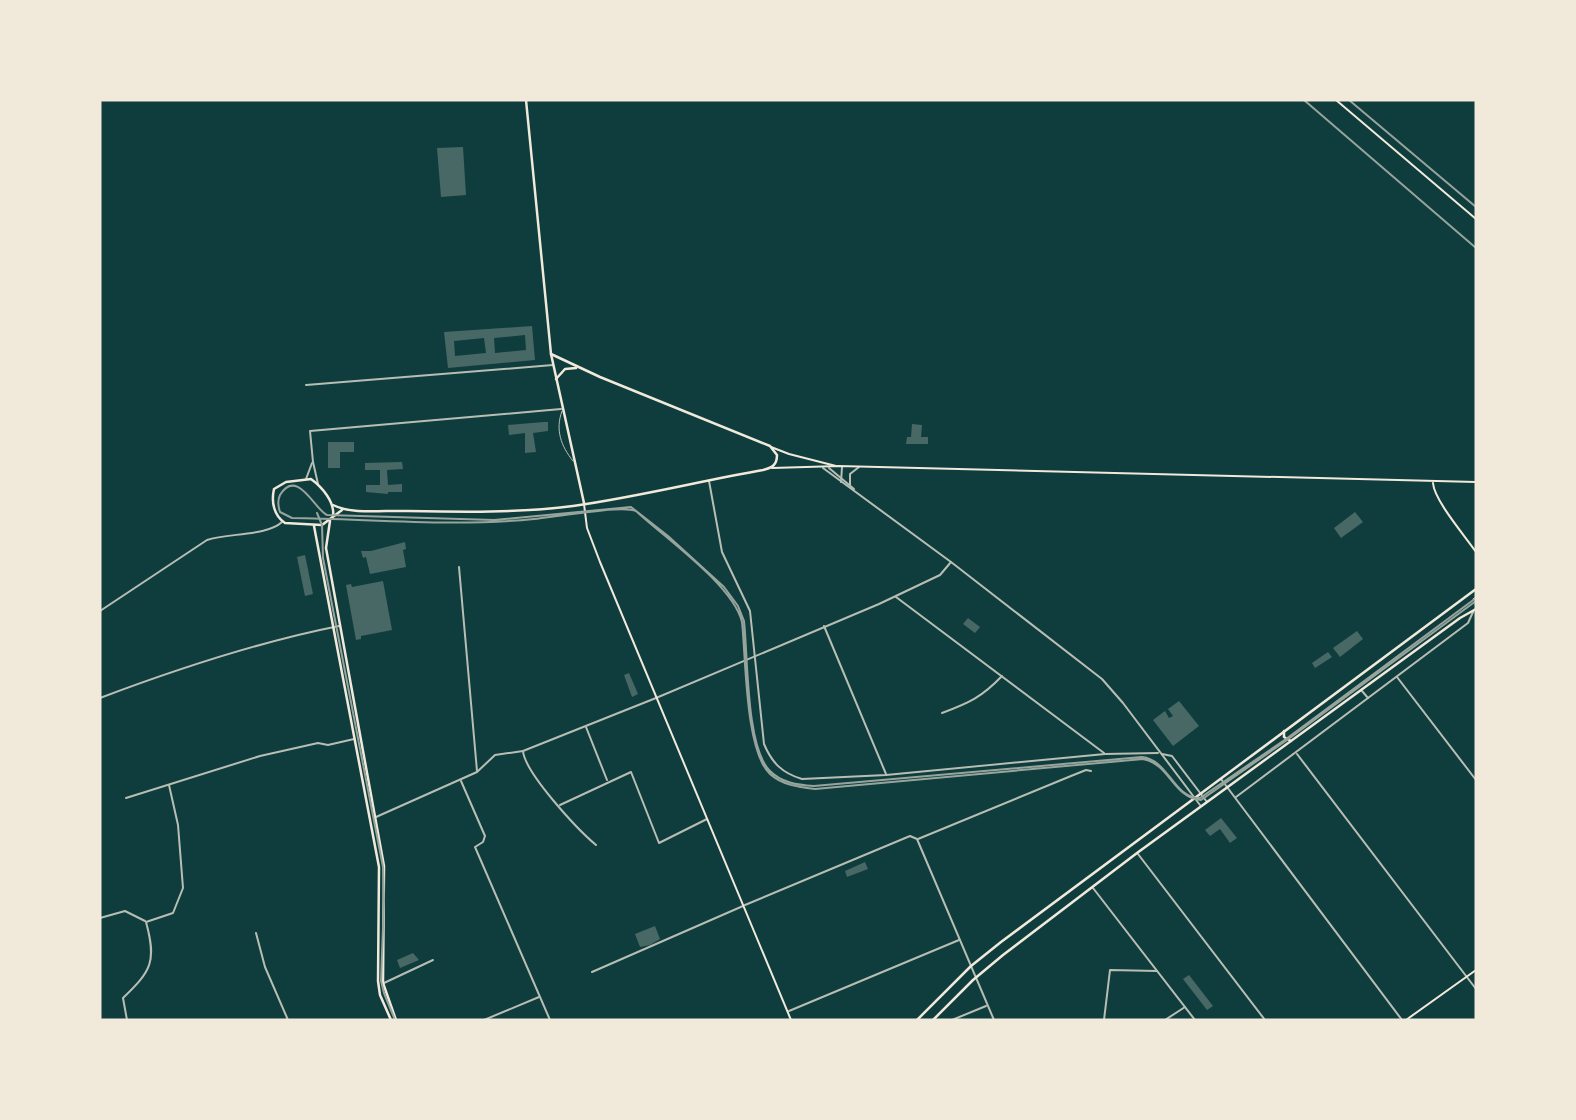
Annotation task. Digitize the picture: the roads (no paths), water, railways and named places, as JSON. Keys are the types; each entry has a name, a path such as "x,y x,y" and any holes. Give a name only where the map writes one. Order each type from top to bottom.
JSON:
{"main road":[{"path":"526,100 551,354 590,538 791,1020"},
{"path":"1336,100 1476,219"},
{"path":"551,354 789,454 840,466 1476,482"},
{"path":"556,379 569,368 583,369"},
{"path":"770,446 777,456 776,463 771,468"},
{"path":"825,463 829,468"},
{"path":"823,468 825,463"},
{"path":"330,521 314,526 282,522 274,506 274,489 282,483 311,479 333,505 345,510 504,512 583,503 771,468 840,466"},
{"path":"1433,481 1434,489 1476,552"},
{"path":"333,505 326,548 385,878 383,983 396,1020"},
{"path":"333,516 345,510"},
{"path":"314,526 379,867 378,981 380,995 391,1020"},
{"path":"917,1020 971,966 1200,792 1476,589"},
{"path":"933,1020 976,978 1092,887 1476,606"},
{"path":"1286,729 1286,739 1295,740"},
{"path":"1406,1020 1476,970"}],"street":[{"path":"306,385 553,365"},
{"path":"318,485 310,431 562,409"},
{"path":"306,479 313,462"},
{"path":"840,466 842,482"},
{"path":"850,485 850,474 859,467"},
{"path":"823,468 951,562 1102,679 1201,806"},
{"path":"829,468 857,492"},
{"path":"709,480 722,552 750,611 764,744 769,757 789,775 802,779 886,775 1154,751 1172,756 1208,802"},
{"path":"100,611 206,540 222,535 273,529 282,522"},
{"path":"375,818 477,772 495,755 523,751 896,597 940,575 951,562"},
{"path":"459,567 477,772"},
{"path":"896,597 1105,754"},
{"path":"1235,798 1468,623 1476,606"},
{"path":"100,698 253,647 340,626"},
{"path":"824,626 886,775"},
{"path":"942,713 972,702 988,691 1002,676"},
{"path":"1396,676 1476,780"},
{"path":"1362,691 1368,699"},
{"path":"586,726 608,781"},
{"path":"125,798 260,756 318,743 328,745 355,739"},
{"path":"523,751 529,770 576,828 596,845"},
{"path":"1296,753 1476,989"},
{"path":"592,972 910,836 918,839 1078,773 1091,771"},
{"path":"559,805 631,772 659,844 708,819"},
{"path":"1220,778 1402,1020"},
{"path":"460,780 485,836 483,842 475,847 550,1020"},
{"path":"100,918 125,911 146,922 173,913 183,888 178,825 169,785"},
{"path":"918,839 994,1020"},
{"path":"1137,853 1265,1020"},
{"path":"1092,887 1195,1020"},
{"path":"127,1020 123,998 144,978 150,962 150,939 146,922"},
{"path":"256,933 265,967 288,1020"},
{"path":"788,1012 959,940"},
{"path":"383,983 433,960"},
{"path":"1104,1020 1110,970 1157,971"},
{"path":"484,1020 540,997"},
{"path":"952,1020 988,1005"},
{"path":"1165,1020 1185,1007"}],"lane":[{"path":"562,409 557,423 559,432 565,451 575,463"}],"tram line":[{"path":"1476,598 1286,739 1200,798 1183,792 1159,765 1142,757 808,786 779,778 761,758 749,700 744,621 738,606 724,587 668,536 631,507 494,520 327,515 305,493 293,486 286,488 278,501 280,512 292,518 413,522 504,521 603,510 636,511 712,578 736,608 742,622 751,725 762,762 770,774 780,781 815,789 1143,759 1160,767 1177,787 1184,793 1201,800 1287,740 1476,601"},
{"path":"317,513 322,525 323,558 383,867 381,981 395,1020"}],"railway":[{"path":"1304,100 1476,248"},
{"path":"1349,100 1476,207"}]}
